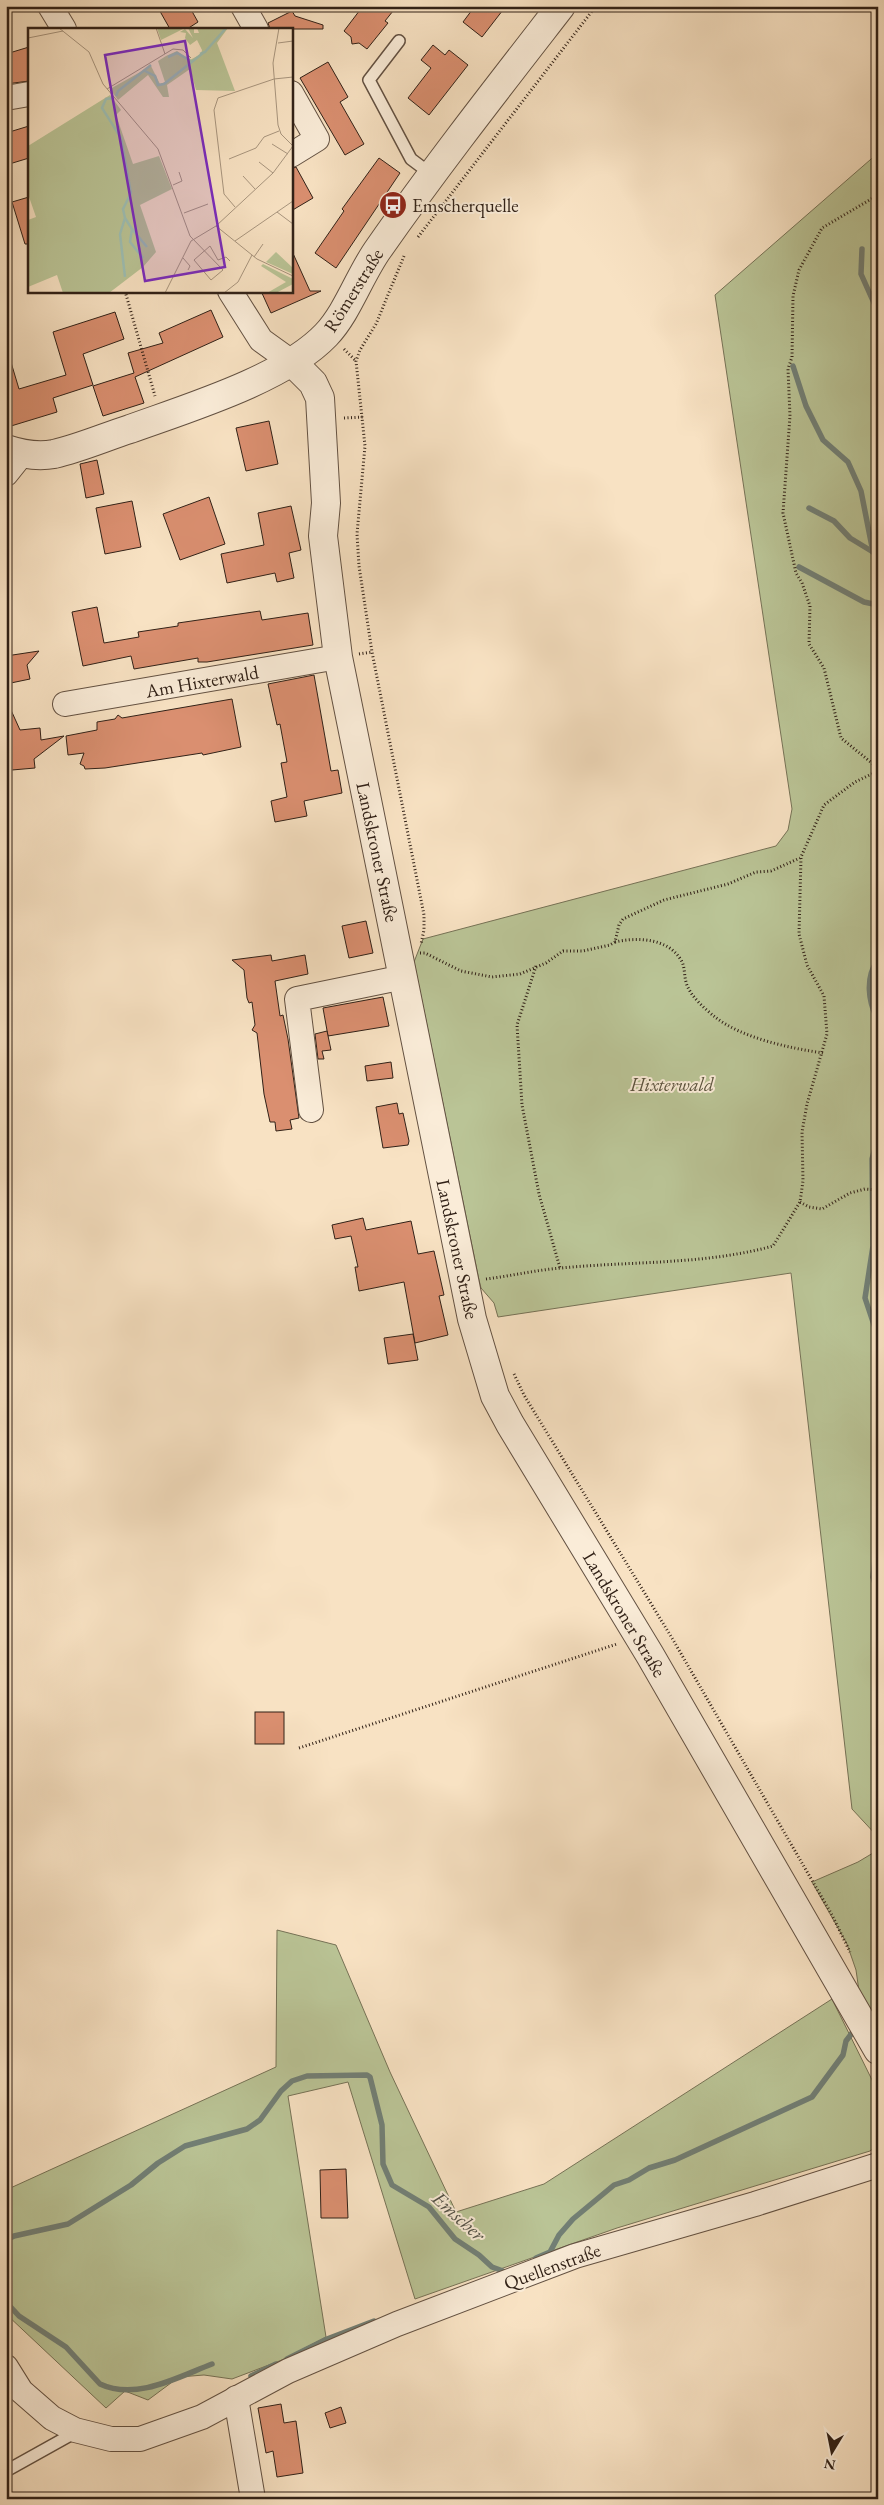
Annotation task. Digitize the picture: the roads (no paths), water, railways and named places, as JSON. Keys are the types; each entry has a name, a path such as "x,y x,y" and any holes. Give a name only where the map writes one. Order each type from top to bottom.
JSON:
{"street":[{"path":"38,6 44,28"},
{"path":"50,6 63,28"},
{"path":"243,6 255,28"},
{"name":"Römerstraße","path":"12,459 53,454 161,418 293,363 328,334 367,264 431,174 561,6"},
{"path":"6,98 28,94"},
{"path":"292,95 317,139 292,154"},
{"path":"231,292 261,340 293,363"},
{"name":"Landskroner Straße","path":"293,363 313,383 320,398 326,502 323,536 338,657 483,1362 495,1396 755,1834 878,2050"},
{"name":"Am Hixterwald","path":"65,704 338,657"},
{"path":"311,1110 297,999 404,977"},
{"name":"Quellenstraße","path":"6,2367 21,2391 39,2409 75,2430 111,2439 140,2438 202,2418 288,2371 397,2324 575,2256 755,2204 878,2164"},
{"path":"236,2398 253,2499"}],"lane":[{"path":"399,41 368,80 411,159 431,174"},
{"path":"6,2471 67,2437 75,2430"}],"waterway":[{"name":"Emscher","path":"862,249 861,274 878,312"},
{"path":"793,366 806,406 823,440 848,462 861,491 873,552 878,556"},
{"path":"809,508 834,521 850,538 873,552"},
{"path":"799,567 864,602 878,605"},
{"name":"Emscher","path":"878,960 871,974 869,990 878,1020"},
{"name":"Emscher","path":"878,1138 872,1159 873,1246 865,1298 878,1337"},
{"name":"Emscher","path":"878,1533 873,1577 878,1594"},
{"name":"Emscher","path":"536,2258 550,2252 559,2235 573,2219 614,2185 629,2180 649,2168 675,2160 812,2097 843,2055 846,2041 852,2033"},
{"name":"Emscher","path":"6,2240 14,2236 68,2224 131,2185 158,2163 185,2146 247,2129 260,2120 281,2091 292,2081 307,2076 367,2075 370,2077 382,2125 383,2164 392,2185 429,2207 455,2239 479,2255 492,2267 503,2271"},
{"path":"6,2302 19,2316 66,2347 100,2384 114,2389 142,2389 171,2381 212,2364"},
{"path":"287,2359 327,2339 374,2321"},
{"path":"251,2376 276,2364"}],"place":[{"name":"Emscherquelle","path":"393,205"}],"park label":[{"name":"Hixterwald","path":"672,1084"}]}
